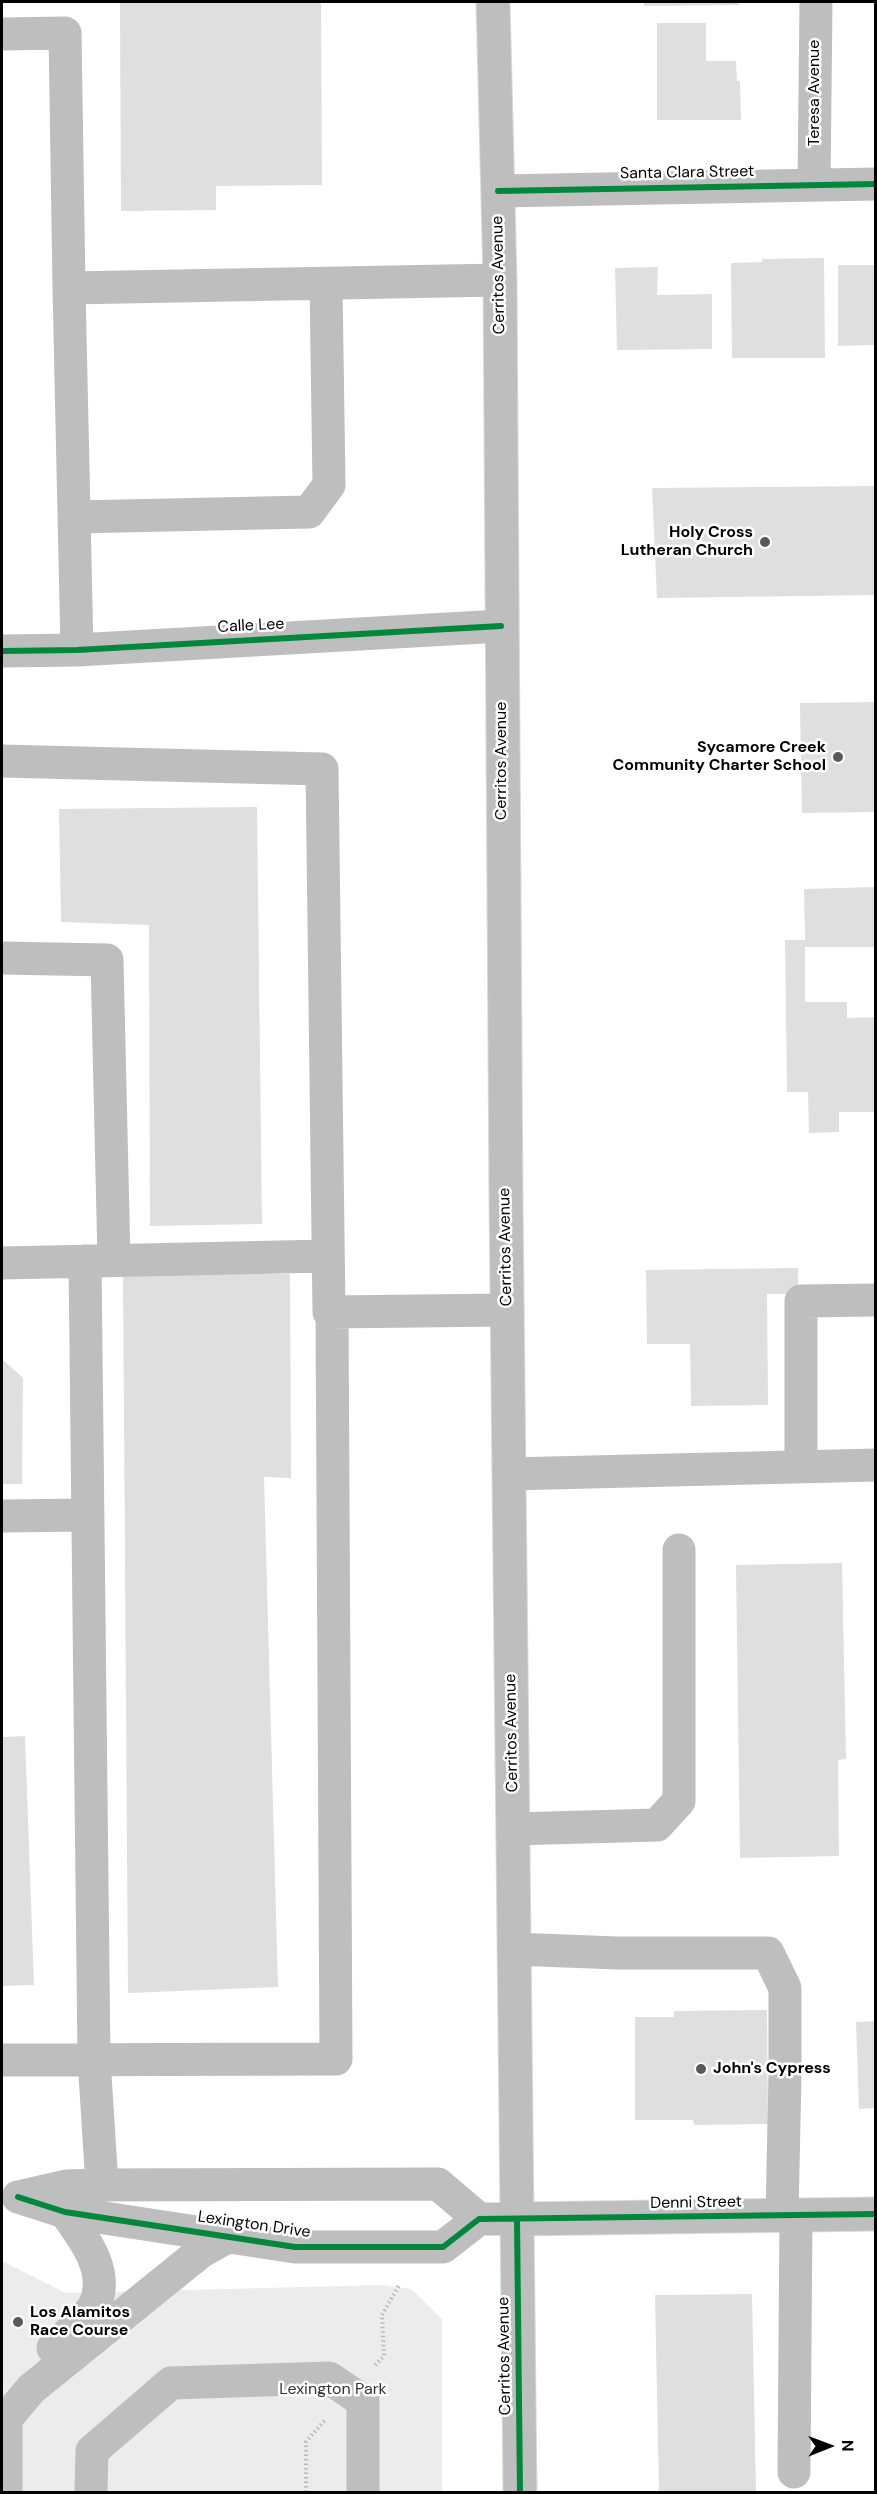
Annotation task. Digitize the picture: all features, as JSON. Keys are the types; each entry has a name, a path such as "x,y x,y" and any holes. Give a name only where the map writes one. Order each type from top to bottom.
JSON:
{"main road":[{"name":"Cerritos Avenue","path":"493,2 500,280 507,1310 520,2493"},
{"name":"Teresa Avenue","path":"814,184 816,2"},
{"path":"2,34 65,33 77,650"},
{"name":"Santa Clara Street","path":"498,191 876,184"},
{"path":"69,288 500,280"},
{"path":"74,517 309,512 329,485 326,284"},
{"name":"Calle Lee","path":"2,651 77,650 501,626"},
{"path":"2,761 322,769 329,1312 507,1310"},
{"path":"2,958 107,960 100,1261 88,1515 94,2059 102,2185"},
{"path":"2,1263 327,1256"},
{"path":"801,1465 801,1301 876,1300"},
{"path":"2,2060 336,2059 332,1312"},
{"path":"509,1474 801,1465 876,1465"},
{"path":"2,1516 88,1515"},
{"path":"513,1828 657,1825 679,1801 679,1550"},
{"path":"514,1949 616,1953 768,1953 785,1988 794,2472"},
{"name":"Lexington Drive","path":"438,2184 479,2219 443,2247 295,2247 65,2212 10,2197 66,2186 438,2184"},
{"path":"31,2389 37,2365 95,2305 99,2278 89,2245 65,2212"},
{"name":"Denni Street","path":"517,2219 876,2214"},
{"path":"479,2219 517,2219"},
{"path":"6,2493 6,2419 31,2389 202,2251 229,2236"},
{"path":"91,2493 92,2451 171,2383 329,2378 363,2401 363,2493"}],"green space":[{"name":"Lexington Park","path":"2,2261 66,2293 384,2285 411,2289 442,2319 442,2492 2,2492"}],"building":[{"path":"120,2 321,2 322,185 216,186 216,210 121,211"},
{"path":"644,2 739,2 739,5 644,6"},
{"path":"657,23 706,23 706,61 736,61 737,81 740,81 741,120 657,120"},
{"path":"824,258 825,358 732,358 731,263 762,262 762,259"},
{"path":"838,265 876,265 876,345 838,346"},
{"path":"658,267 657,295 712,294 712,349 617,350 615,268"},
{"name":"Holy Cross Lutheran Church","path":"876,486 876,595 657,598 652,488"},
{"name":"Sycamore Creek Community Charter School","path":"876,702 876,812 802,813 800,703"},
{"path":"257,807 262,1224 150,1226 149,925 61,922 59,809"},
{"path":"876,887 876,947 805,947 805,1002 847,1002 847,1018 876,1017 876,1112 839,1112 839,1132 809,1133 808,1092 787,1092 785,940 805,940 804,889"},
{"path":"798,1268 798,1294 767,1294 768,1405 691,1406 690,1344 647,1344 646,1270"},
{"path":"123,1274 290,1274 291,1478 264,1477 278,1987 128,1993"},
{"path":"2,1359 23,1378 22,1484 2,1484"},
{"path":"842,1563 846,1759 838,1760 839,1856 740,1858 736,1565"},
{"path":"25,1736 34,1985 2,1986 2,1737"},
{"name":"John's Cypress","path":"767,2010 768,2124 694,2125 693,2120 635,2120 635,2017 674,2017 674,2011"},
{"path":"876,2021 876,2108 859,2109 856,2022"},
{"path":"752,2294 756,2492 659,2492 655,2295"}],"cycle path":[{"path":"498,191 876,184"},
{"path":"2,651 77,650 501,626"},
{"path":"18,2197 65,2212 295,2247 443,2247 479,2219 876,2214"},
{"path":"517,2219 520,2492"}],"place":[{"name":"Holy Cross Lutheran Church","path":"765,542"},
{"name":"Sycamore Creek Community Charter School","path":"838,757"},
{"name":"John's Cypress","path":"701,2069"},
{"name":"Los Alamitos Race Course","path":"18,2322"}]}
